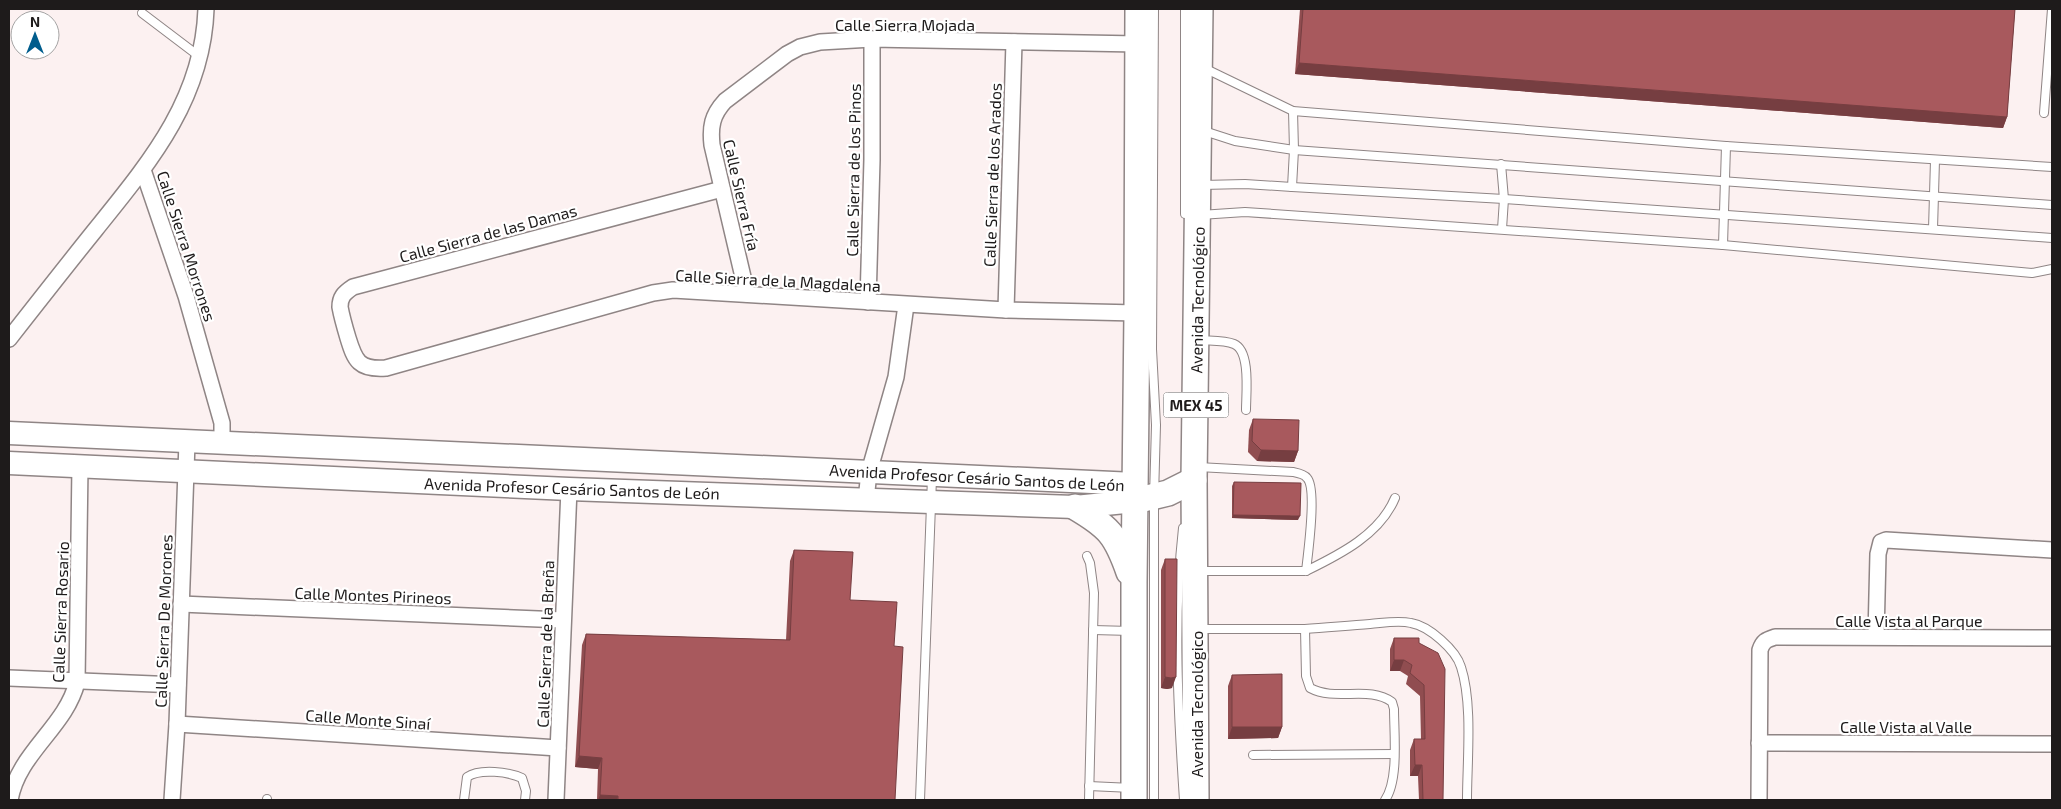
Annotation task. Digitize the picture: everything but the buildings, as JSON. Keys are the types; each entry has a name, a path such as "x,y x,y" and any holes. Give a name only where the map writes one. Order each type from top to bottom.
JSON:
{"main road":[{"path":"1138,9 1137,313 1142,494 1134,583 1134,631 1141,796"},
{"name":"Avenida Tecnológico","path":"1196,800 1195,571 1189,480 1197,340 1191,221 1199,186 1200,9"},
{"path":"1142,494 1189,480"},
{"path":"1075,507 1098,520 1114,536 1120,546 1134,583"}],"street":[{"name":"Calle Sierra Morrones","path":"206,9 200,57 171,129 143,170 186,296 222,423 222,444"},
{"name":"Calle Sierra Mojada","path":"710,132 717,110 725,101 787,54 810,44 872,39 1138,44"},
{"name":"Calle Sierra de los Pinos","path":"868,302 872,160 872,39"},
{"name":"Calle Sierra de los Arados","path":"1006,310 1014,42"},
{"name":"Calle Sierra Fría","path":"710,132 747,294"},
{"path":"9,339 143,170"},
{"name":"Calle Sierra de las Damas","path":"366,366 354,357 340,307 340,300 345,292 353,287 722,189"},
{"name":"Calle Sierra de la Magdalena","path":"366,366 386,368 653,293 672,290 1006,310 1137,313"},
{"path":"866,500 869,472 896,377 906,305"},
{"name":"Avenida Profesor Cesário Santos de León","path":"9,433 869,472 1142,494"},
{"name":"Calle Sierra De Morones","path":"172,800 177,724 187,442"},
{"name":"Avenida Profesor Cesário Santos de León","path":"9,462 569,489 1075,507 1142,494"},
{"name":"Calle Sierra Rosario","path":"10,800 13,785 23,766 66,709 74,695 77,682 80,466"},
{"name":"Calle Sierra de la Breña","path":"556,800 569,489"},
{"path":"1876,636 1878,554 1881,542 1896,539 2052,550"},
{"name":"Calle Montes Pirineos","path":"181,604 563,620"},
{"name":"Calle Vista al Parque","path":"1759,743 1760,650 1766,640 1775,637 1876,636 2052,638"},
{"path":"9,678 178,685"},
{"name":"Calle Monte Sinaí","path":"177,724 558,748"},
{"path":"1759,743 1759,800"},
{"name":"Calle Vista al Valle","path":"1759,743 2052,744"}],"lane":[{"path":"1089,786 1141,796 1142,494 1156,425 1152,340 1154,9"},
{"path":"1185,9 1191,221 1245,212 1723,245 2032,273 2052,269"},
{"path":"2044,113 2052,9"},
{"path":"142,13 200,57"},
{"path":"1200,66 1292,111 1726,146 2052,168"},
{"path":"1292,111 1294,150 1292,186"},
{"path":"1200,130 1235,141 1294,150 2052,205"},
{"path":"1723,245 1726,146"},
{"path":"1933,229 1935,160"},
{"path":"1501,164 1504,199 1502,229"},
{"path":"1199,186 1245,184 1292,186 1504,199 2052,238"},
{"path":"1197,340 1225,342 1235,344 1241,348 1246,362 1246,410"},
{"path":"1189,480 1293,472 1303,474 1311,484 1312,498 1306,571"},
{"path":"920,800 932,476"},
{"path":"1195,571 1306,571 1329,560 1361,540 1390,509 1395,498"},
{"path":"1183,523 1179,565 1178,721 1184,800"},
{"path":"1087,556 1090,563 1094,593 1089,800"},
{"path":"1195,629 1305,629 1390,622 1412,623 1426,628 1452,652 1461,665 1467,710 1467,800"},
{"path":"1305,629 1306,676 1310,688 1328,694 1378,695 1392,702 1394,709 1394,754 1390,788 1385,800"},
{"path":"1093,630 1134,631"},
{"path":"1253,755 1394,754"},
{"path":"464,800 467,777 478,772 514,774 522,778 526,791 525,800"}]}
